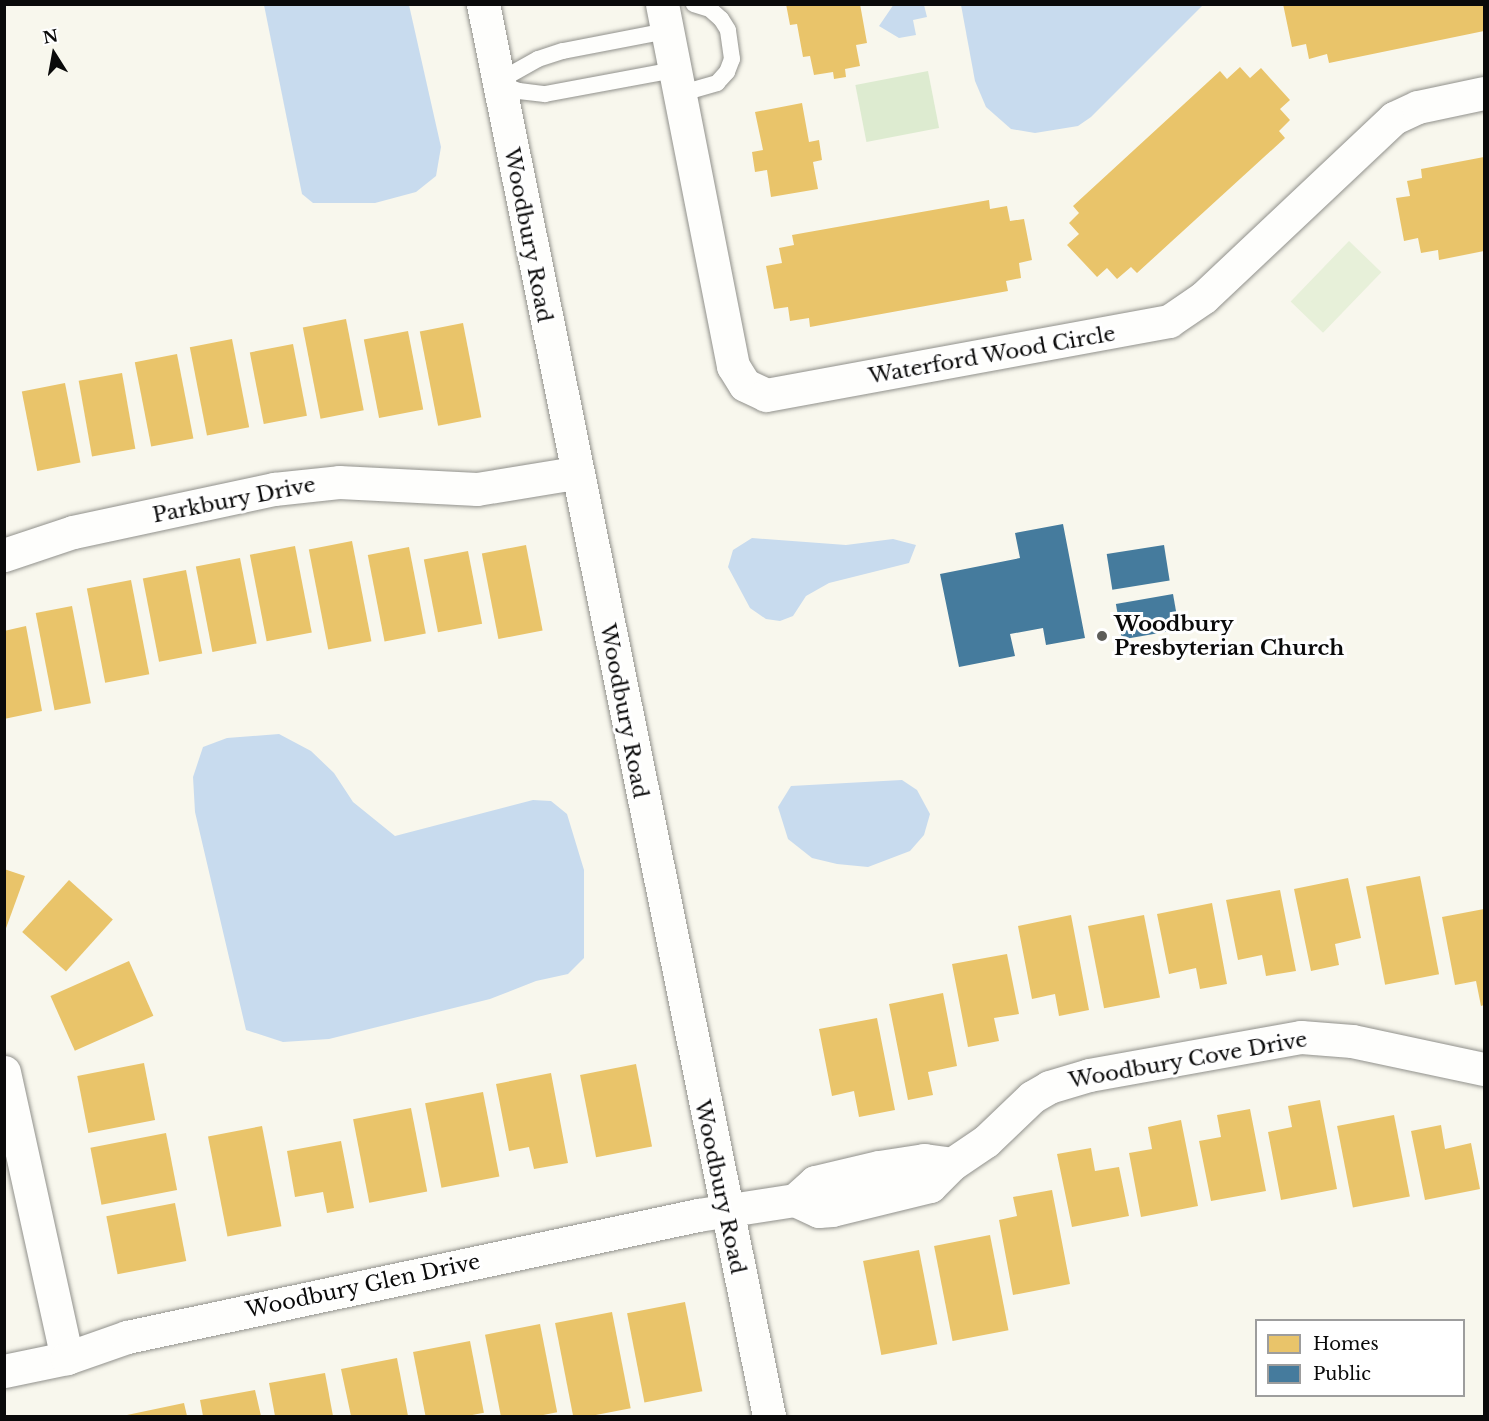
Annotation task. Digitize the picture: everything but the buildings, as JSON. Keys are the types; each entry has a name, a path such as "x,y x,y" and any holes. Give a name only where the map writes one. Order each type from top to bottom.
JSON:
{"street":[{"name":"Woodbury Road","path":"483,4 575,473 725,1212 769,1416"},
{"name":"Waterford Wood Circle","path":"674,11 677,82 733,366 745,385 766,395 1169,321 1204,297 1394,118 1418,107 1485,93"},
{"name":"Parkbury Drive","path":"4,555 73,532 305,484 374,483 442,490 477,489 575,473"},
{"name":"Woodbury Cove Drive","path":"725,1212 795,1200 819,1211 896,1197 930,1186 952,1164 986,1141 1017,1109 1049,1087 1089,1075 1277,1040 1326,1037 1485,1069"},
{"path":"4,1072 67,1358"},
{"name":"Woodbury Glen Drive","path":"4,1371 67,1358 127,1337 725,1212"}],"lane":[{"path":"710,9 721,19 728,30 732,59 727,72 717,82 677,82 545,94 519,91 497,82 531,63 674,11 710,9"}],"green space":[{"path":"928,71 939,128 866,142 855,85"},
{"path":"1349,241 1381,272 1323,333 1291,301"}],"water":[{"path":"894,4 924,5 927,17 913,20 916,35 899,38 879,26"},
{"path":"961,4 1203,5 1091,117 1078,126 1035,133 1011,129 986,107 975,81"},
{"path":"264,5 409,5 441,147 436,176 416,192 375,203 313,203 302,194"},
{"path":"752,538 846,545 893,539 916,545 909,563 829,583 806,596 793,616 780,621 766,619 750,608 728,567 733,550"},
{"path":"279,734 311,751 334,773 353,802 395,836 533,800 551,801 567,814 584,870 584,958 568,974 536,981 490,999 329,1039 283,1042 246,1030 195,812 193,777 203,747 227,738"},
{"path":"902,780 917,790 930,814 924,835 910,851 868,867 837,864 812,858 788,839 778,807 791,786"}],"place":[{"name":"Woodbury Presbyterian Church","path":"1102,636"}]}
